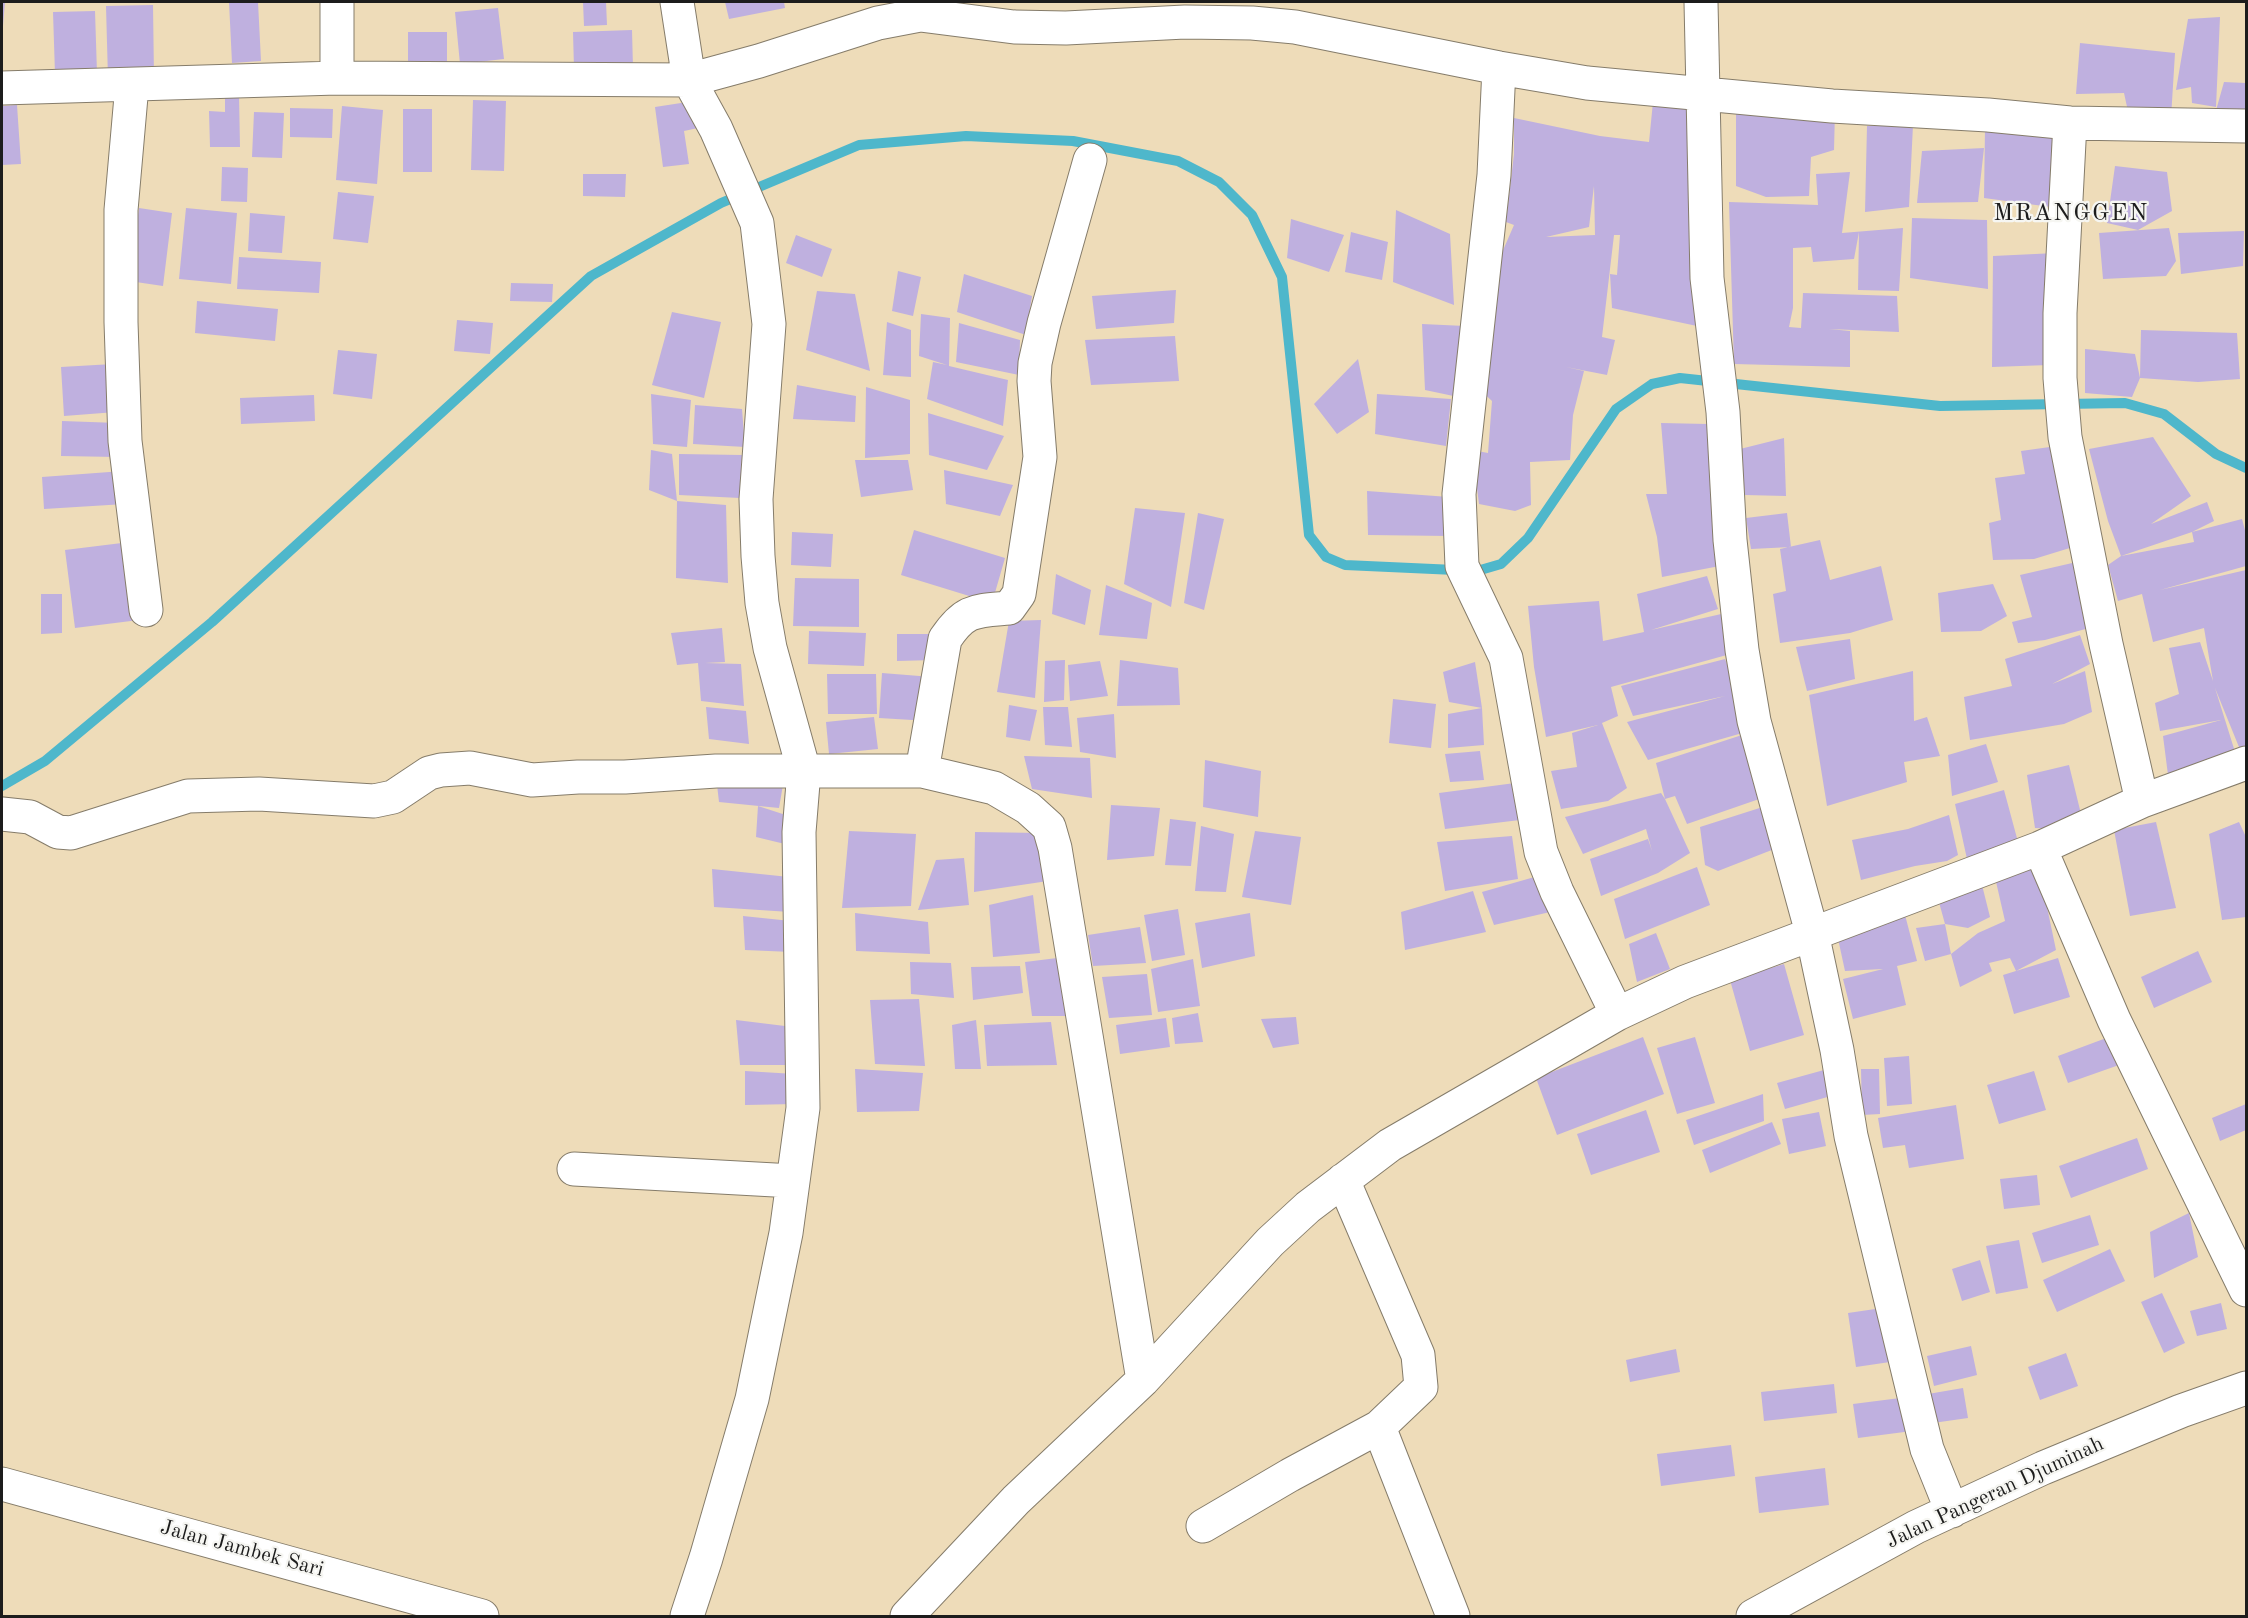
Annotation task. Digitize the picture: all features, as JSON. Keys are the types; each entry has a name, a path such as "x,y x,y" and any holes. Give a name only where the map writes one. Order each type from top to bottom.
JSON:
{"street":[{"path":"337,2 337,78"},
{"path":"677,2 689,80 716,129 757,223 769,324 756,499 762,603 770,648 804,771 799,832 803,1108 786,1233 752,1398 687,1617"},
{"path":"1701,2 1707,278 1723,412 1730,540 1742,650 1754,721 1812,933 1837,1050 1851,1136 1924,1440 1952,1511"},
{"path":"2,88 337,78 689,80 759,61 918,8 1014,27 1045,28 1185,12 1252,23 1295,27 1499,68 1587,82 1832,106 1988,115 2070,123 2247,126"},
{"path":"1499,68 1494,175 1459,494 1462,566 1506,658 1541,852 1557,892 1617,1014"},
{"path":"132,85 121,210 121,322 126,441 146,610"},
{"path":"2070,123 2061,291 2060,378 2065,437 2106,644 2142,801"},
{"path":"922,771 945,639 955,623 972,611 1009,608 1019,594 1040,457 1034,381 1035,363 1090,160"},
{"path":"907,1617 1016,1500 1143,1380 1270,1242 1308,1207 1390,1145 1617,1014 1685,982 2040,848 2142,801 2247,763"},
{"path":"2,814 30,817 58,832 71,833 188,796 259,794 374,801 393,797 429,773 470,768 532,780 716,771 922,771 994,788 1028,808 1049,826 1055,848 1143,1380"},
{"path":"2040,848 2114,1020 2247,1290"},
{"path":"574,1169 793,1182"},
{"path":"1203,1526 1379,1427 1421,1387 1418,1355 1343,1180"},
{"name":"Jalan Pangeran Djuminah","path":"1753,1617 1887,1542 2043,1468 2181,1411 2247,1388"},
{"path":"1379,1427 1453,1617"},
{"name":"Jalan Jambek Sari","path":"2,1484 482,1617"}],"building":[{"path":"2,2 5,2 3,26 2,26"},
{"path":"229,2 258,2 261,61 232,63"},
{"path":"583,2 606,2 607,25 584,26"},
{"path":"725,2 784,2 785,8 729,19"},
{"path":"153,5 154,77 108,79 106,6"},
{"path":"498,8 504,59 460,64 455,12"},
{"path":"95,11 97,73 55,74 53,12"},
{"path":"2220,17 2216,107 2192,103 2191,87 2176,90 2188,19"},
{"path":"632,30 633,68 574,69 573,32"},
{"path":"408,32 447,32 447,65 408,65"},
{"path":"2080,43 2175,53 2171,118 2129,116 2124,93 2076,94"},
{"path":"2224,82 2246,83 2246,115 2215,114"},
{"path":"239,94 240,147 210,147 209,111 225,112 225,95"},
{"path":"473,100 506,101 504,171 471,170"},
{"path":"694,101 698,128 684,131 689,164 663,167 655,107"},
{"path":"1653,102 1691,104 1697,326 1612,308 1610,274 1617,275 1620,235 1614,235 1602,337 1615,340 1607,375 1566,367 1584,371 1573,415 1570,460 1530,462 1531,505 1515,511 1479,504 1472,450 1488,453 1492,401 1476,386 1494,271 1514,225 1506,222 1514,154 1514,118 1600,136 1649,142","holes":["1594,186 1595,235 1546,237 1589,227"]},
{"path":"17,105 21,164 2,165 2,106"},
{"path":"342,106 383,110 377,184 336,180"},
{"path":"290,108 333,109 332,138 290,137"},
{"path":"403,109 432,109 432,172 403,172"},
{"path":"1736,109 1835,111 1834,150 1811,157 1809,196 1766,197 1736,186"},
{"path":"254,112 284,113 282,158 252,157"},
{"path":"1913,125 1909,207 1865,212 1867,126"},
{"path":"1985,129 2063,132 2058,208 1984,198"},
{"path":"1984,148 1978,202 1917,203 1922,151"},
{"path":"2115,166 2167,172 2172,211 2138,230 2107,223"},
{"path":"222,167 248,168 247,202 221,201"},
{"path":"1850,172 1842,233 1903,228 1899,291 1858,290 1859,232 1854,259 1813,262 1811,247 1793,248 1793,308 1789,327 1801,328 1803,293 1897,296 1899,332 1829,329 1850,331 1850,367 1734,364 1729,202 1818,205 1816,174"},
{"path":"583,174 626,174 625,197 583,196"},
{"path":"338,192 374,196 368,243 333,239"},
{"path":"139,208 172,213 163,286 129,281"},
{"path":"186,208 237,213 231,284 179,279"},
{"path":"1396,210 1450,234 1454,305 1393,282"},
{"path":"250,213 285,216 282,253 248,251"},
{"path":"1912,218 1987,220 1988,289 1910,278"},
{"path":"1291,219 1344,235 1329,272 1287,258"},
{"path":"2169,228 2176,261 2166,276 2103,279 2099,233"},
{"path":"2244,231 2243,266 2181,274 2178,233"},
{"path":"1351,232 1388,242 1382,280 1345,272"},
{"path":"796,235 832,249 822,277 786,263"},
{"path":"2056,253 2049,365 1992,367 1993,256"},
{"path":"239,257 321,262 319,293 237,289"},
{"path":"898,271 921,277 913,316 892,311"},
{"path":"964,274 1032,296 1026,335 957,312"},
{"path":"511,283 553,284 552,302 510,301"},
{"path":"1176,290 1174,323 1096,329 1092,296"},
{"path":"817,291 855,294 870,371 806,350"},
{"path":"197,301 278,309 275,341 195,333"},
{"path":"672,312 721,322 704,398 652,385"},
{"path":"921,314 950,318 949,366 1008,380 1003,426 927,399 933,362 947,365 919,356"},
{"path":"457,320 493,323 490,354 454,351"},
{"path":"887,322 911,330 911,377 883,375"},
{"path":"959,323 1020,340 1019,375 956,362"},
{"path":"1422,324 1465,326 1463,398 1425,390"},
{"path":"2141,330 2237,333 2240,379 2198,382 2140,378"},
{"path":"1175,336 1179,381 1091,385 1085,340"},
{"path":"2085,349 2135,354 2140,378 2132,397 2085,393"},
{"path":"338,350 377,354 372,399 333,394"},
{"path":"1358,359 1369,412 1337,434 1314,404"},
{"path":"113,364 116,412 64,416 61,367"},
{"path":"797,385 856,396 855,422 793,419"},
{"path":"866,387 910,400 910,454 865,458"},
{"path":"651,394 691,400 687,447 653,444"},
{"path":"1377,394 1451,399 1446,446 1375,434"},
{"path":"314,395 315,421 241,424 240,398"},
{"path":"695,405 742,409 745,447 693,444"},
{"path":"928,413 1004,436 987,470 929,455"},
{"path":"62,421 118,423 117,457 61,456"},
{"path":"1661,423 1708,424 1725,565 1662,577 1657,537 1646,494 1667,494"},
{"path":"2153,437 2191,496 2151,524 2207,502 2214,521 2192,532 2121,556 2108,521 2089,449"},
{"path":"1784,438 1786,496 1745,495 1740,449"},
{"path":"2057,446 2073,547 2034,559 1993,560 1989,523 2001,520 1995,478 2025,474 2021,451"},
{"path":"651,450 672,454 677,501 649,490"},
{"path":"679,454 742,455 740,498 679,495"},
{"path":"855,460 908,460 913,490 861,497"},
{"path":"944,470 1013,485 1000,516 946,504"},
{"path":"123,471 125,504 44,509 42,477"},
{"path":"1367,491 1449,497 1450,536 1368,535"},
{"path":"677,501 726,505 728,583 676,578"},
{"path":"1135,508 1185,513 1171,607 1124,584"},
{"path":"1198,513 1224,519 1204,610 1184,603"},
{"path":"1787,513 1791,547 1751,549 1746,518"},
{"path":"2242,519 2246,534 2246,566 2160,590 2246,570 2246,751 2241,752 2215,688 2236,755 2168,775 2163,736 2221,720 2160,731 2155,703 2179,694 2169,648 2200,642 2213,681 2204,628 2153,642 2142,594 2118,601 2108,565 2121,556 2194,542 2192,532"},
{"path":"914,530 1005,558 992,603 901,575"},
{"path":"792,532 833,534 831,567 791,565"},
{"path":"1820,540 1830,580 1881,566 1893,620 1850,633 1780,643 1773,594 1786,591 1780,549"},
{"path":"130,542 139,620 75,628 65,550"},
{"path":"2081,561 2093,627 2045,640 2018,643 2012,622 2032,617 2020,575"},
{"path":"1056,574 1091,590 1085,625 1052,614"},
{"path":"1707,576 1718,609 1651,630 1730,612 1734,653 1611,687 1618,716 1602,723 1627,788 1608,801 1561,809 1551,771 1577,767 1572,733 1598,725 1546,737 1534,667 1528,606 1599,601 1603,641 1644,632 1637,594"},
{"path":"795,578 859,579 859,627 793,626"},
{"path":"1993,584 2007,616 1981,631 1941,632 1938,593"},
{"path":"1106,585 1152,603 1147,639 1099,635"},
{"path":"41,594 62,594 62,633 41,634"},
{"path":"1041,620 1035,698 997,692 1009,621"},
{"path":"722,628 725,662 705,663 741,664 744,706 701,701 698,663 677,665 671,633"},
{"path":"809,631 866,633 864,666 808,664"},
{"path":"897,634 934,634 935,660 897,661"},
{"path":"2080,635 2090,664 2052,684 2085,671 2092,712 2064,724 1970,740 1964,697 2012,686 2005,659"},
{"path":"1850,639 1855,679 1807,691 1796,647"},
{"path":"1725,659 1738,694 1746,732 1648,760 1627,722 1725,696 1633,716 1621,686"},
{"path":"1065,660 1064,700 1044,702 1045,661"},
{"path":"1120,660 1178,668 1180,705 1117,706"},
{"path":"1100,661 1108,696 1070,701 1068,665"},
{"path":"1475,662 1482,708 1449,702 1443,672"},
{"path":"1913,671 1914,721 1927,717 1940,756 1904,762 1907,782 1827,806 1809,695"},
{"path":"882,673 932,677 929,721 879,718"},
{"path":"827,674 876,674 877,714 828,714"},
{"path":"1393,699 1436,704 1431,748 1389,743"},
{"path":"1009,705 1037,710 1030,741 1006,737"},
{"path":"706,707 746,711 749,744 709,739"},
{"path":"1043,707 1068,707 1072,747 1045,745"},
{"path":"1482,708 1484,745 1448,748 1448,714"},
{"path":"1114,714 1116,758 1080,752 1077,718"},
{"path":"874,717 878,749 829,754 826,722"},
{"path":"1742,735 1765,797 1687,824 1675,796 1665,799 1656,763"},
{"path":"1986,744 1998,782 1952,796 1948,755"},
{"path":"1480,751 1484,780 1450,782 1445,754"},
{"path":"1024,756 1090,758 1092,798 1032,789"},
{"path":"1205,760 1261,771 1258,817 1203,807"},
{"path":"2069,765 2081,814 2061,829 2035,828 2027,775"},
{"path":"716,776 784,779 779,808 719,802"},
{"path":"1515,783 1520,820 1445,829 1439,793"},
{"path":"2004,790 2018,842 1967,859 1955,804"},
{"path":"1661,793 1690,853 1658,873 1601,896 1590,859 1648,839 1652,851 1646,829 1583,854 1565,817"},
{"path":"1111,805 1160,808 1154,856 1107,860"},
{"path":"1769,805 1782,846 1718,871 1705,865 1700,827"},
{"path":"758,806 792,817 789,845 756,837"},
{"path":"1949,815 1958,855 1947,861 1915,866 1861,880 1852,840 1908,829"},
{"path":"1170,819 1196,822 1191,866 1165,865"},
{"path":"2156,822 2176,908 2130,916 2114,830"},
{"path":"2239,822 2246,837 2246,917 2222,920 2209,834"},
{"path":"1201,826 1234,834 1226,892 1195,891"},
{"path":"849,831 916,834 911,906 842,908"},
{"path":"1255,831 1301,837 1291,905 1242,897"},
{"path":"975,832 1041,833 1048,881 974,892"},
{"path":"1512,836 1518,879 1445,891 1437,842"},
{"path":"964,858 969,905 918,910 936,860"},
{"path":"2061,859 2072,899 2047,907 2056,950 2016,971 2010,958 1989,963 1992,971 1960,987 1951,954 1978,933 2005,921 1994,873"},
{"path":"1697,867 1710,905 1625,939 1614,899"},
{"path":"712,869 789,877 790,912 714,907"},
{"path":"1538,876 1550,912 1494,925 1482,892"},
{"path":"1981,881 1990,917 1968,928 1945,924 1937,895"},
{"path":"1473,891 1486,932 1405,950 1401,912"},
{"path":"1033,895 1040,953 993,957 989,905"},
{"path":"1178,909 1185,955 1152,961 1144,915"},
{"path":"1904,911 1917,961 1897,966 1906,1005 1853,1019 1843,979 1883,969 1845,971 1837,934"},
{"path":"855,913 928,922 930,954 856,951"},
{"path":"1250,913 1255,956 1202,968 1195,923"},
{"path":"743,916 791,921 792,952 745,950"},
{"path":"1945,924 1951,954 1925,961 1916,928"},
{"path":"1140,927 1146,963 1093,966 1088,935"},
{"path":"1656,933 1670,969 1637,982 1629,944"},
{"path":"2198,951 2212,982 2154,1008 2141,977"},
{"path":"1065,957 1075,1016 1032,1016 1025,962"},
{"path":"2058,958 2070,997 2014,1014 2003,975"},
{"path":"1193,959 1200,1006 1158,1012 1151,969"},
{"path":"910,962 951,963 954,998 911,994"},
{"path":"1784,964 1804,1035 1750,1051 1730,980"},
{"path":"1020,966 1023,993 973,1000 971,967"},
{"path":"1147,974 1152,1015 1109,1018 1102,977"},
{"path":"919,999 925,1066 875,1064 870,1000"},
{"path":"1198,1013 1203,1042 1175,1044 1172,1018"},
{"path":"1296,1017 1299,1044 1273,1048 1261,1019"},
{"path":"1166,1018 1170,1047 1120,1054 1116,1025"},
{"path":"736,1020 793,1027 793,1065 740,1065"},
{"path":"976,1020 981,1069 955,1069 952,1025"},
{"path":"1051,1022 1057,1065 987,1066 984,1025"},
{"path":"1643,1037 1664,1094 1557,1135 1536,1078"},
{"path":"1695,1037 1715,1103 1677,1114 1657,1048"},
{"path":"2109,1037 2119,1065 2068,1083 2058,1056"},
{"path":"1909,1056 1912,1104 1887,1106 1884,1058"},
{"path":"855,1069 923,1073 919,1111 857,1112"},
{"path":"1861,1069 1879,1069 1880,1114 1862,1115"},
{"path":"1824,1070 1831,1096 1785,1109 1777,1083"},
{"path":"745,1071 795,1074 795,1104 745,1105"},
{"path":"2034,1071 2046,1110 1999,1124 1987,1085"},
{"path":"1763,1094 1764,1121 1694,1145 1686,1120"},
{"path":"2246,1104 2246,1130 2220,1141 2212,1118"},
{"path":"1956,1105 1964,1159 1909,1168 1905,1145 1883,1148 1878,1118"},
{"path":"1646,1110 1660,1152 1591,1175 1577,1134"},
{"path":"1819,1112 1826,1146 1789,1154 1782,1119"},
{"path":"1772,1122 1781,1144 1710,1173 1702,1150"},
{"path":"2137,1138 2148,1169 2071,1198 2059,1166"},
{"path":"2037,1175 2040,1205 2004,1209 2000,1179"},
{"path":"2189,1213 2198,1257 2154,1278 2150,1232"},
{"path":"2090,1215 2099,1245 2042,1263 2032,1233"},
{"path":"2019,1240 2028,1288 1996,1294 1986,1246"},
{"path":"2110,1249 2125,1281 2057,1312 2043,1280"},
{"path":"1980,1260 1990,1292 1962,1301 1952,1269"},
{"path":"2162,1293 2185,1343 2164,1353 2141,1302"},
{"path":"2221,1303 2227,1329 2197,1336 2190,1311"},
{"path":"1882,1308 1890,1362 1856,1367 1848,1313"},
{"path":"1971,1346 1977,1375 1934,1386 1927,1356"},
{"path":"1676,1349 1680,1372 1630,1382 1626,1360"},
{"path":"2066,1353 2078,1386 2040,1400 2028,1367"},
{"path":"1834,1384 1837,1413 1764,1421 1761,1392"},
{"path":"1963,1388 1968,1418 1933,1423 1928,1394"},
{"path":"1908,1397 1912,1431 1858,1438 1853,1404"},
{"path":"1731,1445 1735,1476 1661,1486 1657,1454"},
{"path":"1825,1468 1829,1505 1759,1513 1755,1477"}],"waterway":[{"path":"2,786 45,761 212,622 591,276 721,203 859,145 966,136 1073,141 1178,161 1219,182 1252,215 1282,277 1309,535 1326,557 1345,565 1477,571 1501,564 1528,538 1616,409 1652,384 1680,378 1940,406 2125,403 2164,414 2216,454 2246,468"}],"district":[{"name":"MRANGGEN","path":"2071,214"}]}
